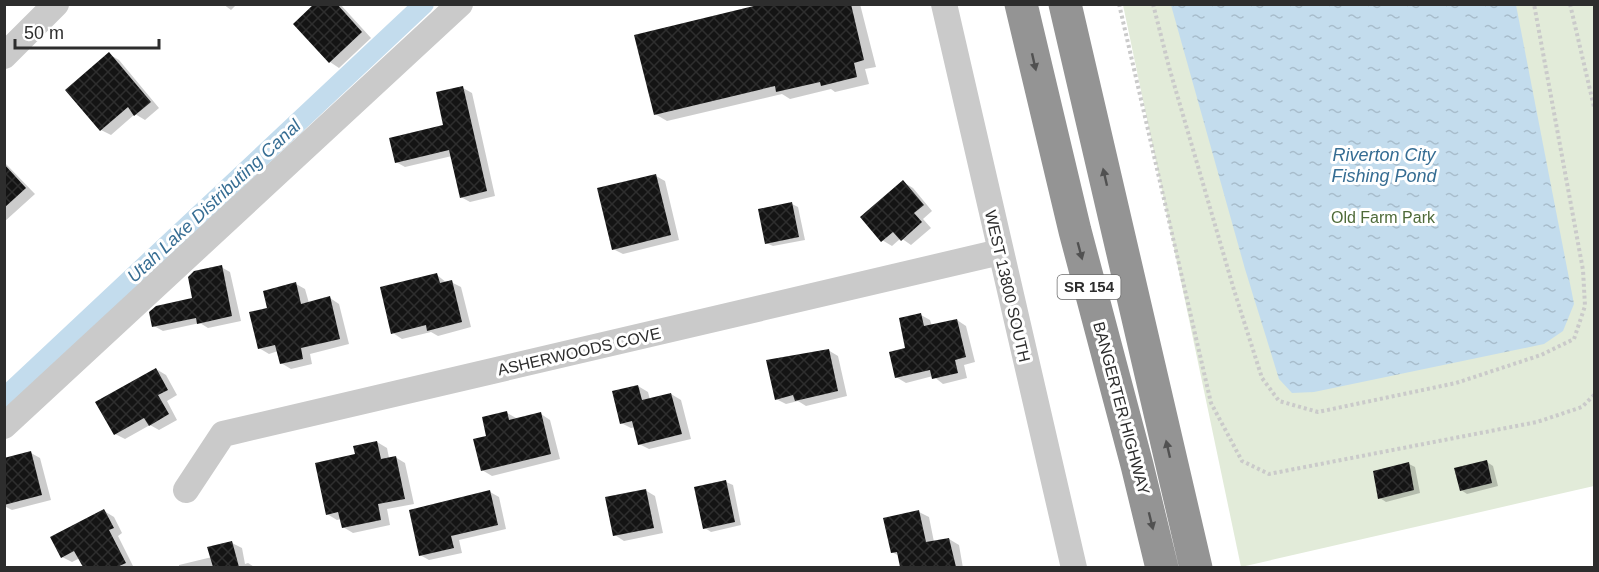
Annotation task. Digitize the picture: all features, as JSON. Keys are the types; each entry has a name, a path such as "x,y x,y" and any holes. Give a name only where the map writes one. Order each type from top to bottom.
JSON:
{"highway":[{"name":"BANGERTER HIGHWAY","path":"1021,4 1075,231 1162,567"},
{"name":"BANGERTER HIGHWAY","path":"1065,4 1196,567"}],"street":[{"path":"4,56 56,4"},
{"path":"4,426 460,4"},
{"name":"WEST 13800 SOUTH","path":"944,4 1074,567"},
{"name":"ASHERWOODS COVE","path":"186,490 223,434 1000,252"}],"path":[{"path":"1119,4 1210,403 1242,461 1269,474 1537,422 1582,407 1594,395"},
{"path":"1153,4 1169,67 1262,378 1280,401 1318,412 1456,383 1541,355 1574,339 1585,306 1583,270 1533,4"},
{"path":"1570,4 1594,107"}],"green space":[{"name":"Old Farm Park","path":"1123,5 1594,5 1594,486 1241,567"}],"water":[{"name":"Riverton City Fishing Pond","path":"1171,5 1516,5 1574,304 1563,331 1544,344 1314,392 1292,393 1279,379 1245,269"}],"building":[{"path":"314,4 337,4 362,32 329,63 293,24"},
{"path":"762,4 851,4 864,60 854,63 857,77 821,86 820,82 776,92 775,86 654,115 634,35"},
{"path":"109,52 151,102 134,116 128,107 100,131 65,90"},
{"path":"463,86 487,191 460,198 449,150 395,163 389,138 443,125 436,92"},
{"path":"4,164 26,188 4,208"},
{"path":"656,174 671,235 612,250 597,188"},
{"path":"903,180 924,205 914,213 922,222 901,241 893,232 881,242 860,217"},
{"path":"792,202 799,237 765,244 758,209"},
{"path":"222,265 232,316 197,324 196,318 152,327 149,312 156,306 192,298 188,277 194,271"},
{"path":"437,273 440,283 452,280 462,322 427,331 426,325 391,334 380,287"},
{"path":"296,282 301,304 330,296 340,339 301,348 303,359 280,364 275,345 258,349 249,312 267,308 263,291"},
{"path":"921,313 924,326 957,319 966,357 955,360 958,373 932,379 930,370 895,378 889,352 905,348 899,318"},
{"path":"829,349 838,391 795,401 793,395 775,400 766,360"},
{"path":"156,368 168,390 158,395 169,414 149,426 144,418 114,435 95,402"},
{"path":"638,385 642,400 671,393 682,434 638,445 632,421 620,424 612,391"},
{"path":"507,411 509,420 541,412 551,454 481,471 473,439 486,436 482,417"},
{"path":"377,441 381,459 396,456 405,499 378,504 381,520 342,528 338,512 326,515 315,463 355,454 353,446"},
{"path":"31,451 42,495 4,505 4,458"},
{"path":"1487,460 1492,483 1460,491 1454,468"},
{"path":"1409,462 1414,490 1378,499 1373,471"},
{"path":"726,480 735,522 703,529 694,487"},
{"path":"646,489 654,528 613,536 605,497"},
{"path":"490,490 498,525 451,536 454,548 419,556 409,510"},
{"path":"104,509 114,528 109,530 126,563 117,567 83,567 74,551 61,558 50,537"},
{"path":"919,510 926,542 949,538 956,567 900,567 897,552 891,553 883,518"},
{"path":"232,541 239,567 213,567 207,547"}],"waterway":[{"name":"Utah Lake Distributing Canal","path":"4,398 424,4"}]}
